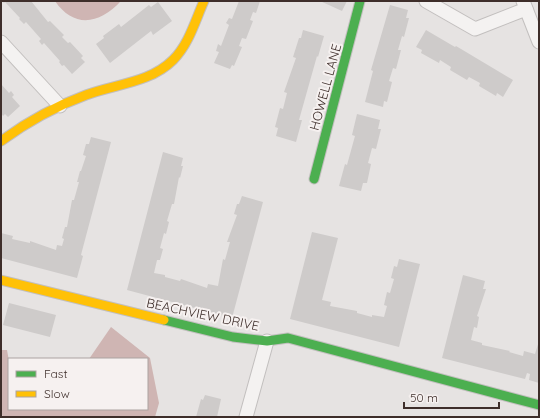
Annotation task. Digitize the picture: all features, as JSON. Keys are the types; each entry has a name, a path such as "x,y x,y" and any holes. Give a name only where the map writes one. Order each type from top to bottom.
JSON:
{"street":[{"path":"1,141 60,106 97,91 136,81 164,68 173,60 184,45 204,1"},
{"name":"HOWELL LANE","path":"314,179 360,1"},
{"path":"426,1 475,29 525,5 539,42"},
{"path":"1,42 60,106"},
{"name":"BEACHVIEW DRIVE","path":"1,280 233,337 267,341 288,338 539,405"},
{"path":"246,417 267,341"}],"shaded area":[{"path":"55,1 121,1 104,15 87,20 70,16 62,10"},
{"path":"111,327 150,358 159,403 155,417 3,417 1,413 1,350 7,350 8,358 8,410 148,410 148,358 90,358"}],"building":[{"path":"2,1 31,1 48,22 50,21 64,35 62,37 68,43 70,42 83,56 81,58 85,62 72,74 64,65 62,66 59,62 60,61 44,43 42,45 39,41 41,39 26,22 24,24 5,2 4,3"},
{"path":"239,1 260,1 256,13 253,12 250,20 253,21 246,39 242,38 239,46 242,47 234,66 232,65 230,69 214,63 219,52 216,51 218,44 221,46 229,25 226,23 229,18 232,19"},
{"path":"320,1 347,1 342,11"},
{"path":"158,2 172,21 153,35 151,31 110,63 96,44 104,38 103,36 119,24 121,27 149,5 151,7"},
{"path":"390,5 408,10 406,18 409,18 404,37 402,36 398,50 401,50 396,69 393,68 389,81 392,82 387,102 384,101 383,107 365,102 373,71 371,70"},
{"path":"303,30 324,36 299,120 302,120 296,142 276,136 278,128 275,127 280,108 283,109 287,93 284,92 296,58 293,57"},
{"path":"426,30 513,80 503,97 497,93 496,96 479,86 480,83 469,77 467,80 450,70 451,67 440,60 439,63 421,53 422,50 416,47"},
{"path":"1,84 9,93 11,91 14,95 12,97 20,106 8,117 5,114 3,116 1,113"},
{"path":"357,114 380,120 378,129 381,129 376,149 372,148 368,163 371,164 367,183 363,183 361,191 339,186 345,164 347,165 355,136 352,135"},
{"path":"91,137 111,142 81,255 83,256 77,278 1,258 1,233 13,236 12,239 30,243 30,241 56,250 57,245 62,246 64,239 62,238 65,227 67,227 72,200 74,200 79,182 77,182 80,171 86,156 83,155 86,144 89,144"},
{"path":"163,152 183,158 181,166 183,166 180,178 179,177 174,204 172,204 167,221 169,222 166,234 164,233 160,248 163,249 160,260 157,260 154,273 165,275 165,277 180,281 181,279 207,288 208,284 218,286 223,259 225,260 230,242 227,242 237,215 234,214 237,204 239,204 242,196 263,202 232,318 127,290"},
{"path":"312,232 338,238 322,300 331,302 330,306 357,311 357,313 372,317 372,315 384,317 387,306 384,305 387,292 390,293 394,279 391,278 394,266 397,267 399,259 420,264 399,347 290,319"},
{"path":"463,275 485,281 483,289 486,289 477,316 479,317 477,328 474,327 471,340 482,343 482,345 510,351 509,352 523,356 524,351 535,354 539,341 539,383 529,380 530,374 527,373 525,379 442,358"},
{"path":"9,303 56,315 50,337 3,325"},
{"path":"205,395 221,399 217,417 196,417 201,399 203,400"}],"traffic: fast":[{"path":"314,179 360,1"},
{"path":"164,320 233,337 267,341 288,338 539,405"}],"traffic: slow":[{"path":"1,141 31,121 64,104 97,91 132,82 154,74 164,68 179,54 191,32 204,1"},
{"path":"1,280 164,320"}]}
